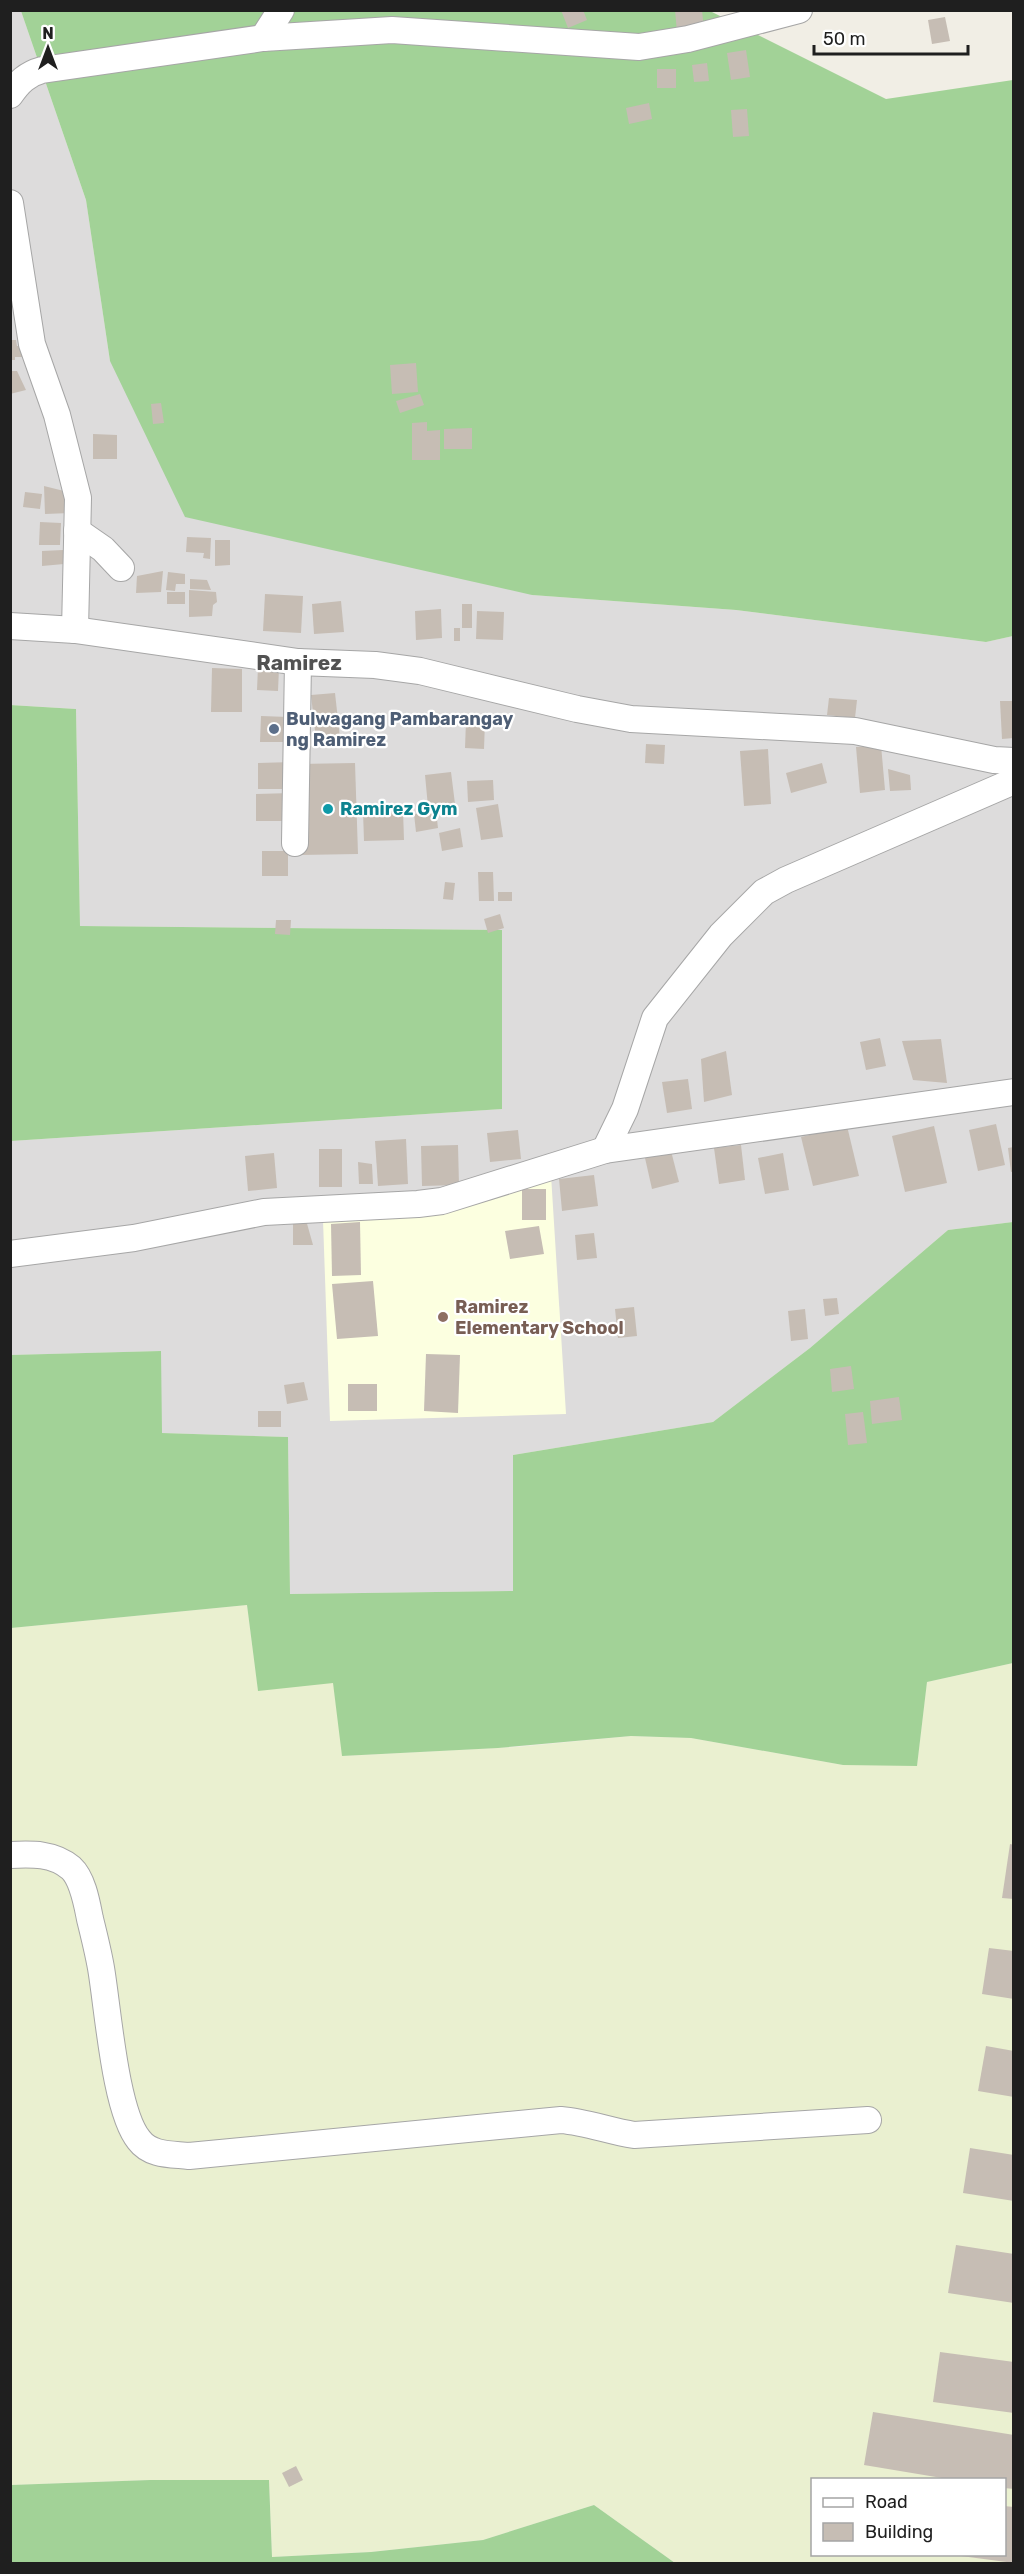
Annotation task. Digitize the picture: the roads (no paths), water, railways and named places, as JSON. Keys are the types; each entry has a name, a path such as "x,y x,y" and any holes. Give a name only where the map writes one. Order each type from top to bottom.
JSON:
{"street":[{"path":"263,38 281,10"},
{"path":"10,95 18,84 31,73 42,70 263,38 392,30 639,47 688,39 799,10"},
{"path":"10,203 32,344 57,415 78,498 75,630"},
{"path":"77,531 104,549 121,568"},
{"path":"10,626 75,630 298,662 375,665 420,671 577,709 631,719 855,731 994,760 1014,761"},
{"path":"296,843 298,662"},
{"path":"604,1150 625,1109 655,1018 721,935 764,892 786,880 1014,781"},
{"path":"10,1254 134,1238 264,1212 442,1201 604,1150 1014,1092"},
{"path":"10,1856 38,1854 58,1860 72,1870 86,1898 101,1967 117,2070 128,2121 140,2142 156,2153 189,2156 561,2121 580,2122 634,2135 868,2120"}],"place":[{"name":"Bulwagang Pambarangay ng Ramirez","path":"274,729"},
{"name":"Ramirez Gym","path":"328,809"},
{"name":"Ramirez Elementary School","path":"443,1317"}],"district":[{"name":"Ramirez","path":"299,662"}]}
